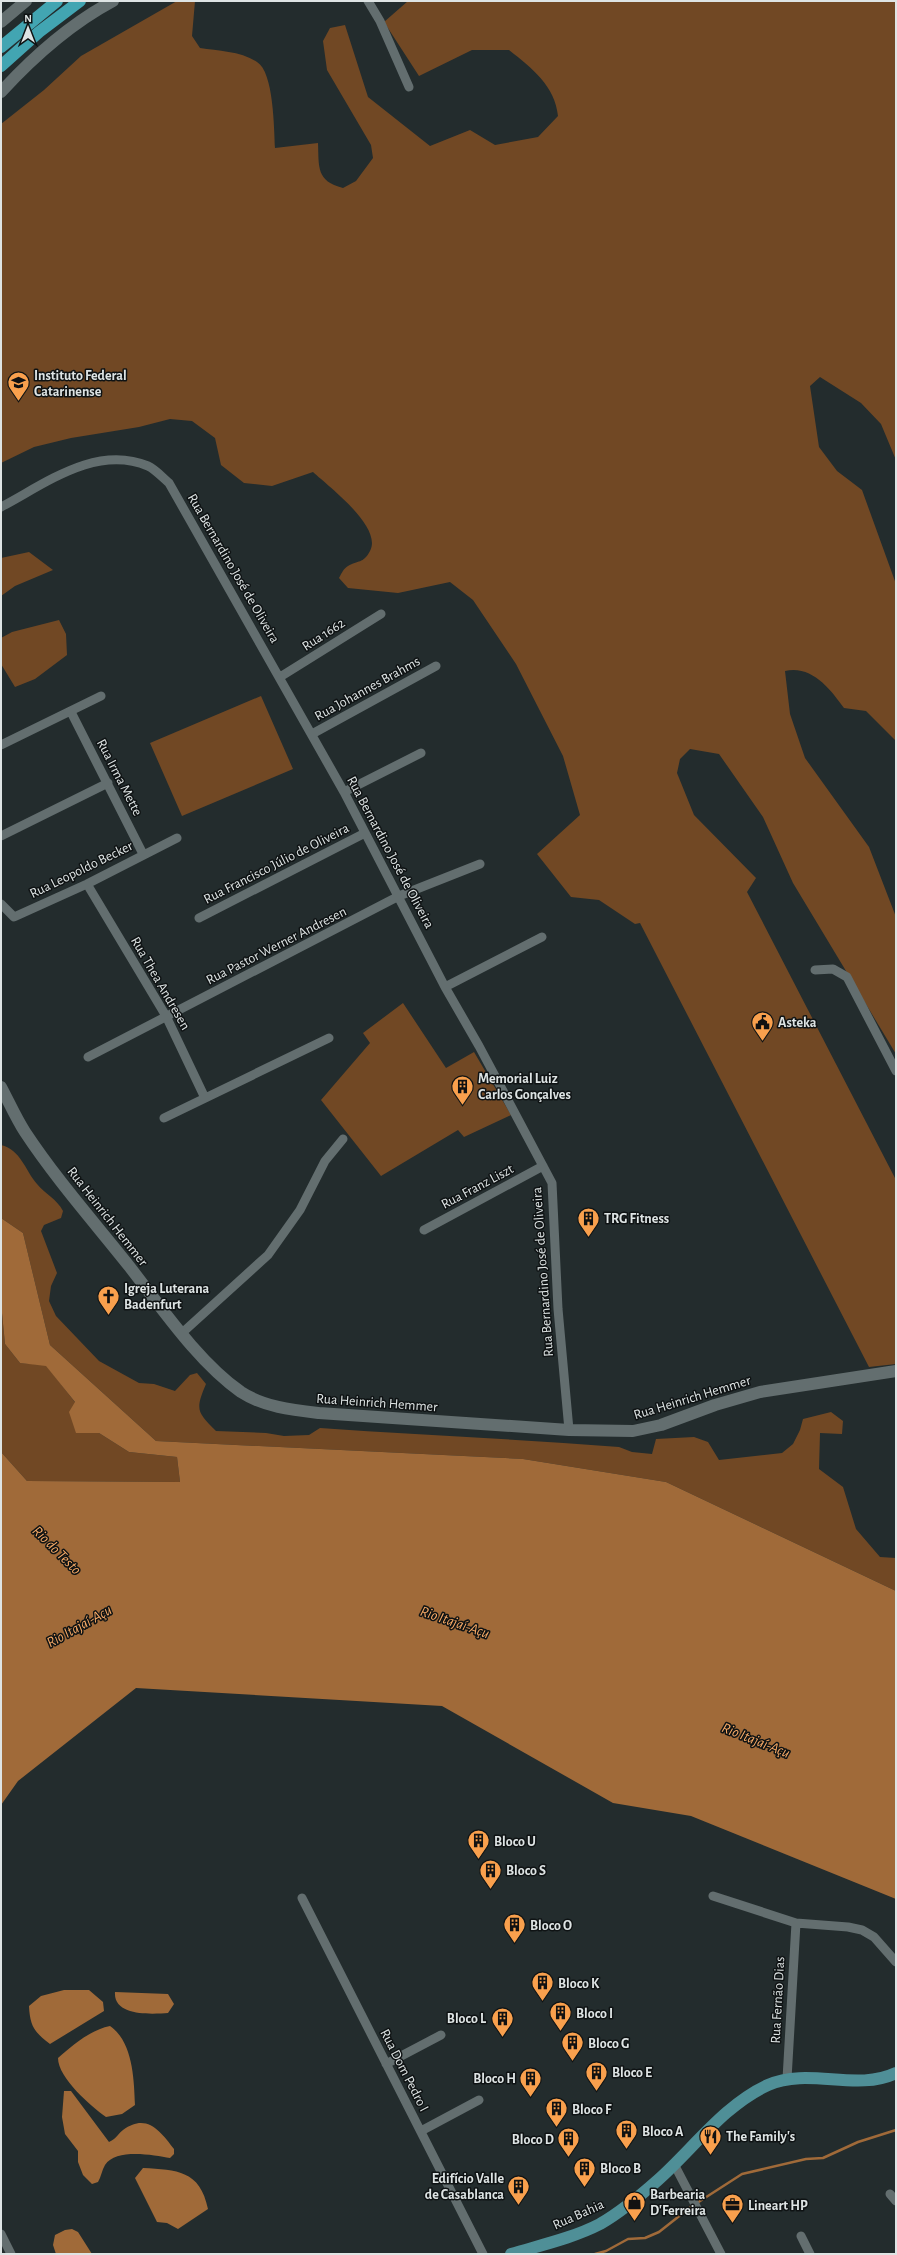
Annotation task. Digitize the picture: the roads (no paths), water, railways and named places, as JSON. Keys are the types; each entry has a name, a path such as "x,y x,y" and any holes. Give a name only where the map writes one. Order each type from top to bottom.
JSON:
{"highway":[{"path":"1,47 57,1"},
{"path":"1,66 39,32 80,1"}],"main road":[{"name":"Rua Bahia","path":"511,2254 600,2224 625,2207 749,2095 769,2085 787,2079 807,2077 869,2080 896,2074"}],"street":[{"path":"1,22 26,1"},
{"path":"1,92 23,68 61,35 96,10 114,1"},
{"path":"368,1 380,21 409,87"},
{"name":"Rua Bernardino José de Oliveira","path":"1,508 86,463 117,458 149,466 169,483 344,792 445,987 552,1183 558,1309 569,1430"},
{"name":"Rua 1662","path":"280,677 381,614"},
{"name":"Rua Johannes Brahms","path":"312,734 436,666"},
{"path":"1,745 101,696"},
{"name":"Rua Irma Mette","path":"71,712 143,854"},
{"path":"344,792 421,753"},
{"path":"1,836 108,783"},
{"name":"Rua Francisco Júlio de Oliveira","path":"199,918 365,833"},
{"name":"Rua Leopoldo Becker","path":"1,904 14,917 87,884 176,838"},
{"name":"Rua Pastor Werner Andresen","path":"88,1057 362,917 399,896 480,864"},
{"name":"Rua Thea Andresen","path":"87,884 166,1016 205,1098"},
{"path":"445,987 542,937"},
{"path":"815,970 833,969 847,977 896,1072"},
{"path":"164,1118 329,1038"},
{"name":"Rua Heinrich Hemmer","path":"1,1087 25,1131 50,1167 182,1333 222,1376 242,1392 268,1404 319,1413 569,1430 633,1431 661,1425 716,1405 760,1392 896,1371"},
{"path":"182,1333 268,1255 300,1210 325,1161 343,1139"},
{"name":"Rua Franz Liszt","path":"424,1230 543,1166"},
{"path":"713,1896 796,1923 848,1927 862,1930 874,1937 896,1962"},
{"name":"Rua Dom Pedro I","path":"302,1898 483,2254"},
{"name":"Rua Fernão Dias","path":"787,2079 796,1923"},
{"path":"386,2064 441,2035"},
{"path":"421,2131 479,2100"},
{"path":"674,2164 702,2215 721,2254"},
{"path":"1,2234 11,2254"},
{"path":"801,2236 810,2254"}],"water":[{"path":"1,1218 23,1233 50,1345 156,1441 523,1459 666,1482 896,1591 896,1899 691,1816 613,1803 442,1706 136,1688 18,1781 1,1805 1,1452 27,1481 180,1482 177,1457 129,1452 99,1433 76,1433 69,1412 75,1402 46,1366 20,1363 5,1344 1,1303"},
{"path":"64,1990 89,1990 103,2002 104,2011 50,2044 40,2036 34,2028 30,2019 29,2006 41,1996"},
{"path":"115,1992 168,1994 174,2004 168,2013 153,2014 135,2012 120,2006 116,2000"},
{"path":"110,2026 118,2033 128,2051 133,2073 135,2105 122,2114 106,2117 84,2099 69,2083 59,2066 58,2058 89,2034"},
{"path":"64,2091 71,2091 109,2142 123,2130 132,2125 139,2123 146,2124 153,2126 164,2136 174,2149 174,2154 170,2158 145,2154 117,2156 105,2165 98,2182 92,2184 83,2175 78,2162 78,2151 65,2134 62,2117"},
{"path":"143,2168 176,2172 193,2179 199,2186 204,2196 208,2209 178,2229 167,2223 157,2222 135,2178"},
{"path":"72,2229 78,2232 92,2254 56,2254 53,2245 55,2235 65,2230"}],"waterway":[{"path":"697,2203 742,2174 806,2159 823,2158 858,2142 896,2130"},
{"path":"595,2254 606,2251 628,2239 645,2238 659,2232 692,2206"}],"place":[{"name":"Instituto Federal Catarinense","path":"18,402"},
{"name":"Asteka","path":"763,1042"},
{"name":"Memorial Luiz Carlos Gonçalves","path":"462,1106"},
{"name":"TRG Fitness","path":"588,1238"},
{"name":"Igreja Luterana Badenfurt","path":"109,1316"},
{"name":"Bloco U","path":"478,1860"},
{"name":"Bloco S","path":"491,1890"},
{"name":"Bloco O","path":"514,1944"},
{"name":"Bloco K","path":"543,2002"},
{"name":"Bloco I","path":"561,2032"},
{"name":"Bloco L","path":"502,2038"},
{"name":"Bloco G","path":"573,2062"},
{"name":"Bloco E","path":"597,2092"},
{"name":"Bloco H","path":"531,2098"},
{"name":"Bloco F","path":"556,2128"},
{"name":"Bloco A","path":"627,2150"},
{"name":"The Family's","path":"710,2156"},
{"name":"Bloco D","path":"569,2158"},
{"name":"Bloco B","path":"585,2188"},
{"name":"Edifício Valle de Casablanca","path":"519,2206"},
{"name":"Barbearia D'Ferreira","path":"634,2222"},
{"name":"Lineart HP","path":"732,2224"}],"water label":[{"name":"Rio do Testo","path":"57,1550"},
{"name":"Rio Itajaí-Açu","path":"455,1622"},
{"name":"Rio Itajaí-Açu","path":"79,1626"},
{"name":"Rio Itajaí-Açu","path":"756,1740"}]}
